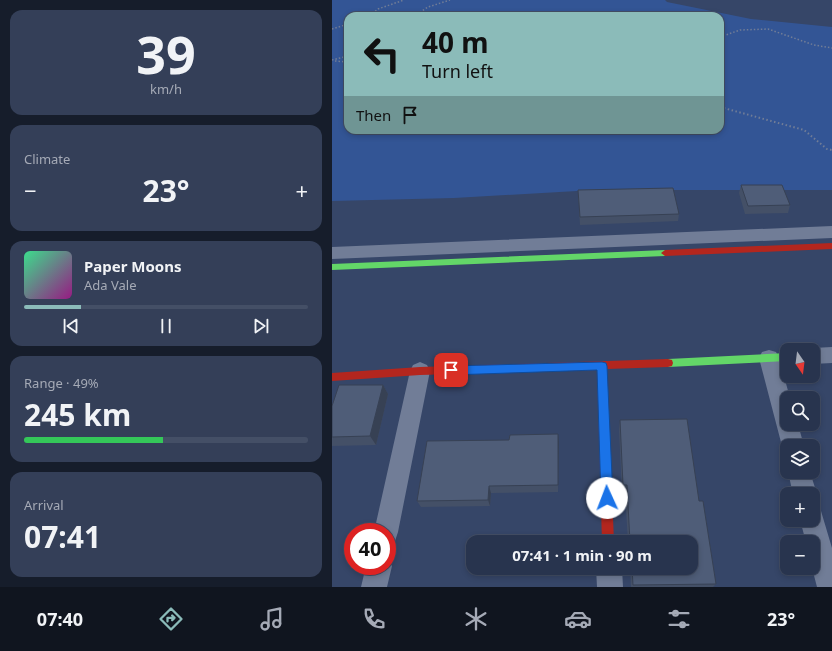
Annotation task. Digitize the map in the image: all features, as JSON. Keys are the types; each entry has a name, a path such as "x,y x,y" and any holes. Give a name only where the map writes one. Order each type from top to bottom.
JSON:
{"street":[{"path":"332,253 832,232"},
{"path":"332,267 832,246"},
{"path":"820,356 832,355"},
{"path":"332,377 420,371 602,366 778,358 792,439"},
{"path":"602,366 608,535"},
{"path":"388,523 420,371"},
{"path":"814,527 830,587"},
{"path":"374,587 377,575"},
{"path":"609,575 610,587"}],"path":[{"path":"375,12 378,9 404,0"},
{"path":"421,12 450,0"},
{"path":"332,29 344,25"},
{"path":"724,36 740,30 768,29 814,45 832,48"},
{"path":"332,60 344,57"},
{"path":"332,60 344,62"},
{"path":"724,108 804,130 827,149 832,150"}],"shaded area":[{"path":"332,0 665,0 667,2 716,12 344,12 344,134 724,134 724,14 751,19 832,27 832,190 594,190 454,198 332,201"}],"building":[{"path":"741,185 782,185 790,205 748,206"},
{"path":"673,188 679,214 580,217 578,190"},
{"path":"339,385 383,385 370,436 332,437 332,406"},
{"path":"687,419 699,501 703,501 716,584 633,585 632,575 698,575 698,535 630,535 627,485 623,485 620,420"},
{"path":"558,434 558,485 489,486 488,500 417,501 427,441 509,440 510,435"}],"traffic: fast":[{"path":"332,267 665,253"},
{"path":"668,363 780,357"}],"traffic: jam":[{"path":"665,253 832,246"},
{"path":"332,377 420,371 668,363"},
{"path":"602,366 608,535"}],"route":[{"path":"451,370 602,366 607,498"}]}
